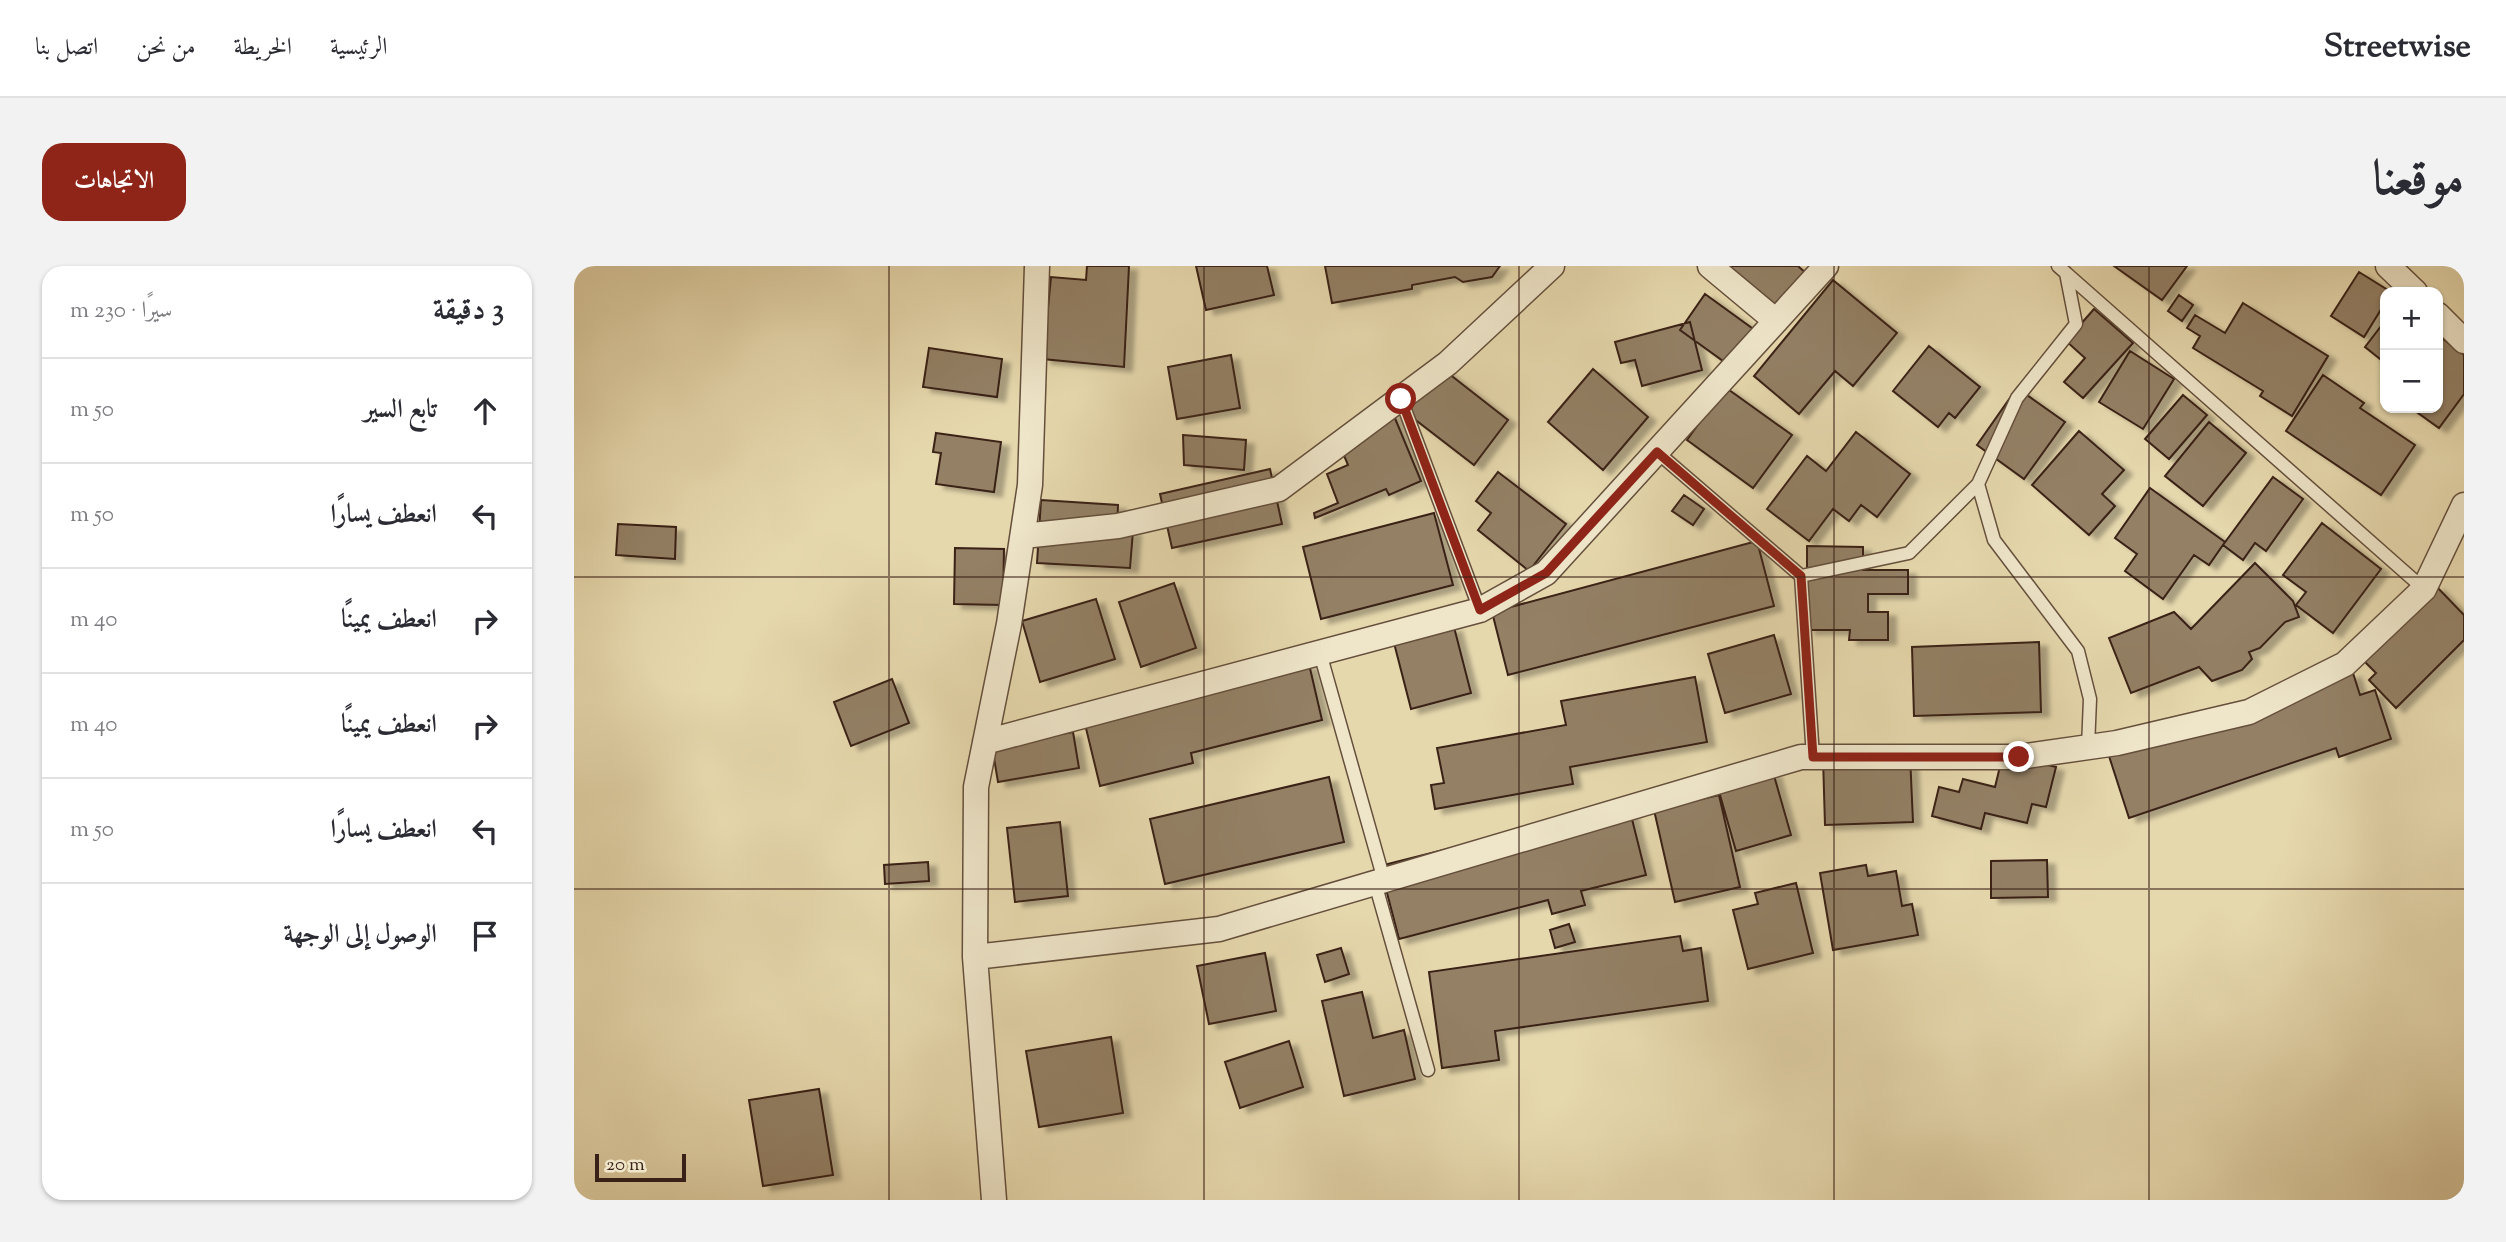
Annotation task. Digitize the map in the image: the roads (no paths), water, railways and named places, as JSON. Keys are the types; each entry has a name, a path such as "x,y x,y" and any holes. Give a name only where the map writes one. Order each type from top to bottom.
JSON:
{"street":[{"path":"994,1200 975,957 976,787 1030,485 1037,266"},
{"path":"1023,536 1118,526 1279,489 1448,363 1552,266"},
{"path":"1710,266 1776,321"},
{"path":"985,742 1480,610 1546,573 1826,266"},
{"path":"2388,266 2410,287"},
{"path":"2443,320 2464,341"},
{"path":"975,957 1219,929 1801,757 2019,757 2088,747 2249,712 2345,664 2424,589 2464,505"}],"lane":[{"path":"1801,576 1909,553 1978,484 2017,398 2076,324 2062,269"},
{"path":"2062,269 2424,589"},
{"path":"1401,399 1480,610"},
{"path":"1657,452 1801,576 1813,757"},
{"path":"1978,484 1994,540 2078,651 2090,699 2088,747"},
{"path":"1320,653 1428,1070"}]}
